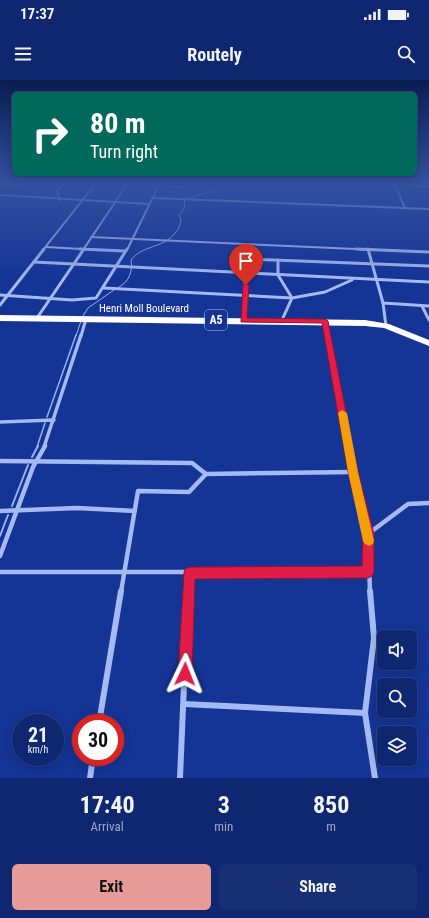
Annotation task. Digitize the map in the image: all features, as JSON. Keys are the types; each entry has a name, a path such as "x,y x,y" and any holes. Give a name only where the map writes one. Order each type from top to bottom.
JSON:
{"highway":[{"name":"Henri Moll Boulevard","path":"0,318 325,321 386,326 429,343"}],"street":[{"path":"0,305 70,216"},
{"path":"38,318 105,216"},
{"path":"0,295 72,300 96,298 104,288 144,216"},
{"path":"91,237 429,252"},
{"path":"244,320 248,259 247,244"},
{"path":"46,247 125,251"},
{"path":"368,249 378,280 386,326"},
{"path":"248,259 429,266"},
{"path":"278,260 278,275 292,298"},
{"path":"34,262 74,263 247,274 429,282"},
{"path":"104,288 292,298 325,292 354,279"},
{"path":"282,320 292,298"},
{"path":"383,304 429,306"},
{"path":"422,306 429,320"},
{"path":"0,556 36,461 44,449 86,319"},
{"path":"325,321 353,472 368,534 368,572 374,638 364,713 376,778"},
{"path":"0,422 54,420"},
{"path":"0,461 192,463 206,474 353,472"},
{"path":"100,714 138,491 189,492 206,474"},
{"path":"368,534 408,504 429,503"},
{"path":"0,511 77,508 135,511"},
{"path":"0,572 368,572"},
{"path":"180,778 190,573"},
{"path":"184,704 364,713"},
{"path":"90,778 92,766"}],"waterway":[{"path":"119,287 130,276 131,260 135,255 172,237 179,226 181,220 179,216"},
{"path":"83,316 88,308 114,290"},
{"path":"76,336 81,321"},
{"path":"47,417 76,335"},
{"path":"37,447 45,423"},
{"path":"32,457 38,446"},
{"path":"12,506 28,465"},
{"path":"0,536 8,515"}],"slow traffic":[{"path":"342,413 353,472 369,541"}],"route":[{"path":"185,674 190,573 368,572 368,534 353,472 325,321 244,320 246,285"}]}
